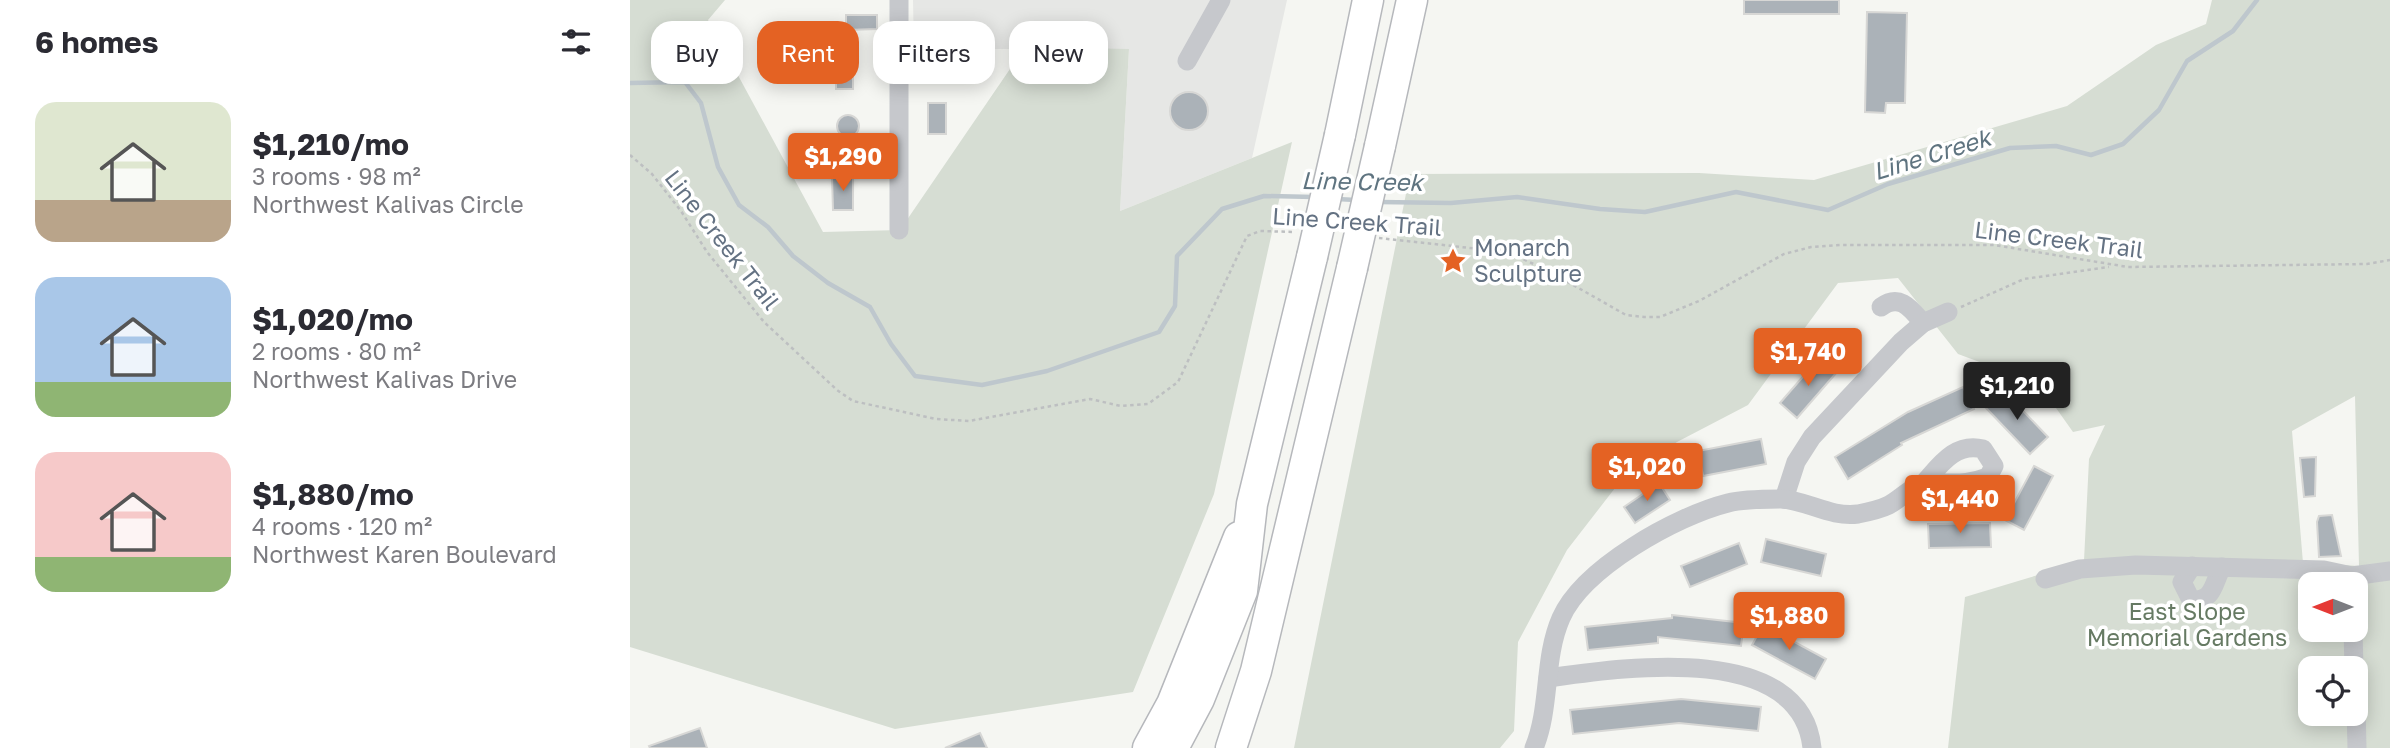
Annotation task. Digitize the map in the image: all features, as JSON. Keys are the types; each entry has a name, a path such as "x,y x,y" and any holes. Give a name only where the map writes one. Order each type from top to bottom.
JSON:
{"highway":[{"path":"1173,748 1199,699 1242,591 1252,504 1307,245 1339,135 1368,0"},
{"path":"1244,748 1256,671 1352,268 1412,0"},
{"path":"1148,748 1172,704 1252,504"},
{"path":"1231,748 1256,671"}],"street":[{"path":"899,0 900,230"},
{"path":"1187,61 1221,0"},
{"path":"1881,307 1894,300 1900,301 1923,323"},
{"path":"1784,499 1796,462 1812,437 1923,323 1948,312"},
{"path":"1534,748 1541,731 1548,678 1561,618 1573,597 1589,579 1644,542 1696,514 1730,502 1784,499 1816,509 1857,514 1887,506 1923,484"},
{"path":"2193,566 2187,571 2182,582 2184,591 2191,600 2202,601 2209,595 2222,566"},
{"path":"2045,579 2092,568 2222,566 2330,572"},
{"path":"2368,576 2390,571"},
{"path":"1548,678 1641,667 1746,674 1765,682 1791,701 1802,717 1812,748"},
{"path":"2356,726 2357,748"}],"path":[{"name":"Line Creek Trail","path":"630,155 641,161 659,183 707,252 764,322 837,390 853,401 936,419 969,421 1090,399 1121,406 1155,400 1178,382 1247,236 1260,231 1307,245"},
{"name":"Line Creek Trail","path":"1367,237 1507,252 1545,269 1626,315 1644,317 1661,317 1699,301 1784,254 1811,247 1994,245 2112,266 2367,264 2390,260"},
{"path":"1948,312 2024,279 2112,266"}],"shaded area":[{"path":"913,0 1287,0 1252,158 1120,211 1129,49 1108,49 1108,21 1009,21 1009,49 995,49 995,21 913,21"}],"green space":[{"path":"630,0 725,0 709,21 651,21 651,84 743,84 823,232 900,230 1009,70 1009,84 1108,84 1108,49 1129,49 1120,211 1292,142 1214,494 1133,692 895,729 630,647"},
{"name":"East Slope Memorial Gardens","path":"2212,0 2390,0 2390,748 1948,748 1965,597 2084,561 2089,459 2105,425 2073,432 2039,384 1958,354 1898,278 1838,283 1748,405 1677,442 1622,479 1567,550 1518,642 1514,731 1500,748 1294,748 1410,174 1699,173 1814,180 2067,106 2156,45 2206,24","holes":["2355,396 2359,566 2303,563 2292,431"]}],"building":[{"path":"1744,0 1839,0 1839,14 1744,14"},
{"path":"1867,12 1907,13 1905,103 1886,103 1885,113 1865,112"},
{"path":"846,15 877,15 877,21 873,21 873,29 859,30 859,21 846,21"},
{"path":"836,84 853,84 853,89 836,89"},
{"path":"1189,92 1203,97 1208,111 1203,125 1189,130 1175,125 1170,111 1175,97"},
{"path":"928,103 946,103 946,134 928,134"},
{"path":"848,115 856,118 859,126 856,134 848,137 840,134 837,126 840,118"},
{"path":"832,177 853,177 853,210 833,210"},
{"path":"1820,357 1837,372 1797,418 1780,403"},
{"path":"1963,387 1974,409 1901,443 1902,445 1848,479 1835,457 1908,412"},
{"path":"2004,391 2048,437 2030,454 1986,408"},
{"path":"1761,439 1766,464 1703,476 1698,451"},
{"path":"2316,457 2315,496 2304,497 2300,458"},
{"path":"2034,466 2053,476 2024,530 2005,520"},
{"path":"1659,483 1670,500 1635,523 1624,507"},
{"path":"2332,515 2341,556 2319,557 2317,522 2319,516"},
{"path":"1990,523 1991,547 1929,548 1928,524"},
{"path":"1766,539 1826,554 1821,576 1761,562"},
{"path":"1739,543 1747,564 1690,587 1681,566"},
{"path":"1672,615 1744,623 1741,646 1658,637 1658,643 1588,650 1585,627 1672,618"},
{"path":"1763,625 1826,659 1815,679 1752,645"},
{"path":"1681,699 1761,707 1758,731 1679,723 1573,734 1570,710"},
{"path":"700,728 707,748 649,746"},
{"path":"980,733 987,748 945,748"}],"waterway":[{"name":"Line Creek","path":"1379,202 1451,203 1517,197 1600,209 1645,212 1736,192 1828,210 1888,184 2010,148 2056,146 2091,155 2123,144 2159,110 2187,61 2233,31 2257,0"},
{"name":"Line Creek","path":"630,83 685,82 701,103 718,167 739,205 768,227 793,256 828,283 870,307 891,344 915,376 982,385 1047,371 1159,332 1175,306 1177,256 1222,209 1264,196 1314,197"},
{"name":"Line Creek","path":"1337,199 1356,200"}],"place":[{"name":"Monarch Sculpture","path":"1453,261"}]}
